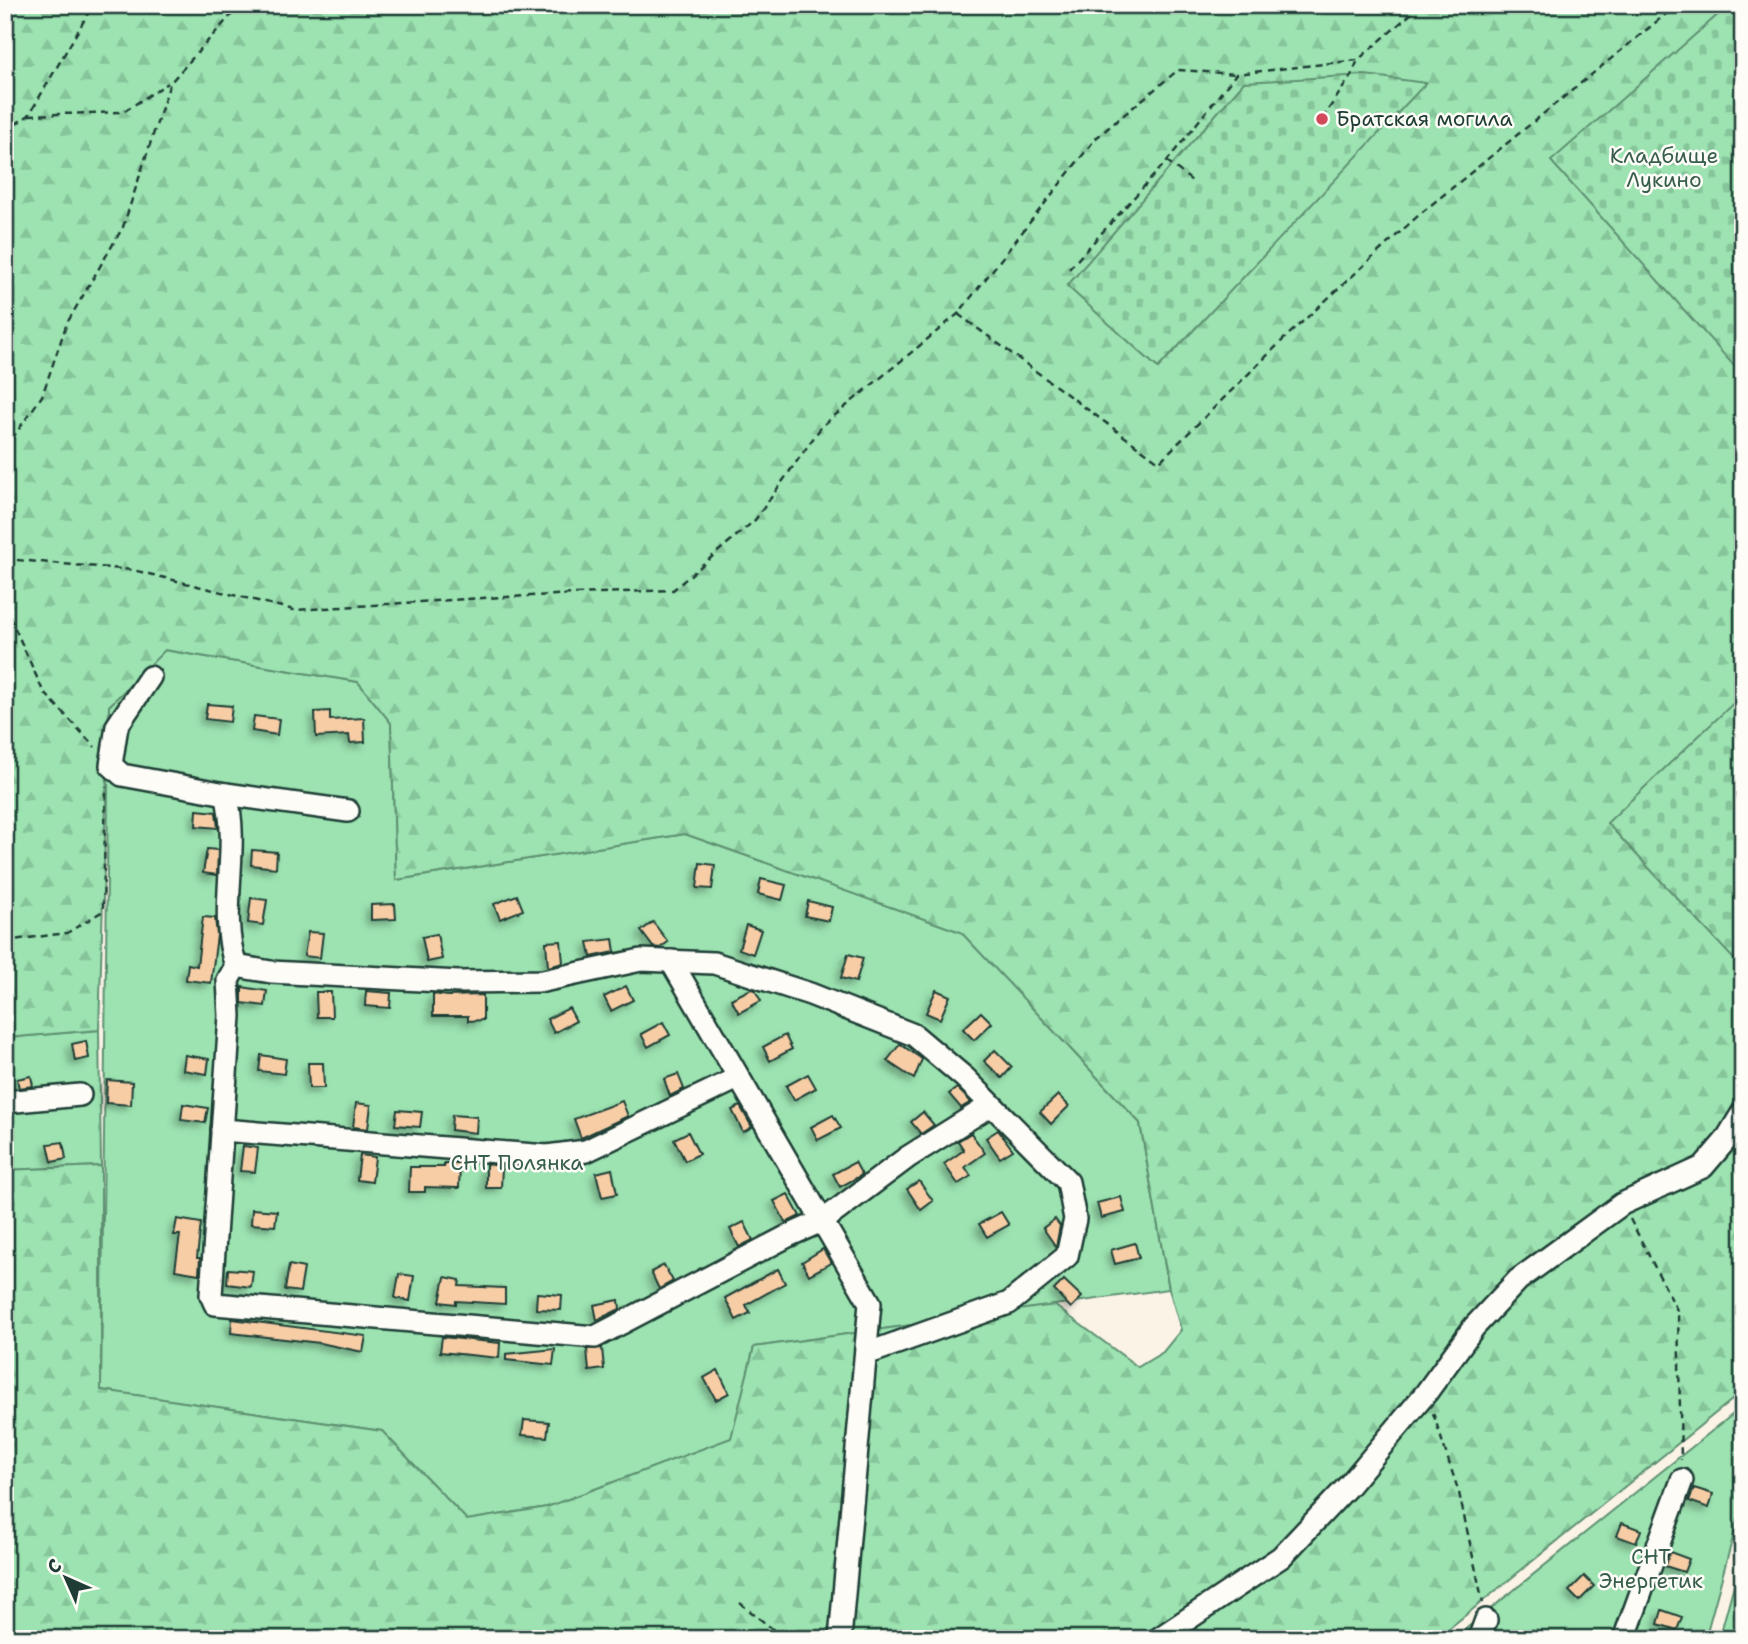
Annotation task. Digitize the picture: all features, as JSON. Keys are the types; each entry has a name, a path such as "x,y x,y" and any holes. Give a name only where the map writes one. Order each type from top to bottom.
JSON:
{"street":[{"path":"150,677 117,726 111,765 122,775 226,794 348,811"},
{"path":"226,794 232,817 229,901 232,954 236,966 228,980 230,1016 211,1295 215,1304 595,1337 788,1236 824,1220 908,1157 991,1105"},
{"path":"236,966 271,972 445,981 543,981 641,960 714,963 810,994 914,1035 965,1078 1068,1182 1075,1219 1067,1256 1009,1303 866,1354"},
{"path":"671,961 870,1303 840,1639"},
{"path":"222,1130 547,1156 586,1151 738,1078"},
{"path":"5,1102 79,1095"},
{"path":"1158,1639 1281,1557 1349,1485 1426,1393 1474,1327 1518,1280 1622,1204 1703,1167 1726,1140 1743,1112"},
{"path":"1625,1639 1682,1480"}],"path":[{"path":"5,131 29,115 93,5"},
{"path":"29,115 122,112 170,82 233,13 233,5"},
{"path":"1322,119 1351,76 1358,60 1421,5"},
{"path":"958,314 1159,462 1288,335 1420,215 1677,5"},
{"path":"5,559 133,569 293,610 673,590 755,520 822,426 958,314 1096,138 1178,70 1236,74 1358,60"},
{"path":"1069,269 1167,161 1236,74"},
{"path":"5,449 42,396 67,323 123,227 170,82"},
{"path":"1167,161 1192,181"},
{"path":"5,606 43,691 111,765 107,768 103,911 67,933 5,941"},
{"path":"1622,1204 1678,1312 1682,1480"},
{"path":"1426,1393 1459,1493 1483,1629"},
{"path":"740,1603 785,1639"}],"green space":[{"path":"5,5 1743,5 1743,1391 1436,1639 1195,1639 1183,1618 1140,1639 5,1639 5,1170 101,1166 101,1390 382,1431 467,1520 547,1507 731,1438 754,1347 1054,1305 1138,1367 1163,1352 1181,1330 1169,1289 1140,1123 961,932 685,834 396,880 391,723 358,682 165,650 109,706 99,1030 5,1038"},
{"name":"Кладбище Лукино","path":"1729,5 1743,5 1743,376 1551,161"},
{"path":"1365,75 1426,83 1158,368 1067,286 1244,82"},
{"name":"СНТ Полянка","path":"164,650 359,682 391,723 396,880 685,834 961,932 1140,1123 1169,1289 754,1347 732,1438 547,1507 467,1520 382,1431 101,1390 109,706"},
{"path":"1743,694 1743,969 1607,823"},
{"path":"99,1030 101,1166 5,1170 5,1038"},
{"name":"СНТ Энергетик","path":"1743,1406 1743,1501 1705,1639 1453,1639"},
{"path":"1743,1552 1743,1639 1719,1639"}],"building":[{"path":"207,704 232,706 230,722 205,719"},
{"path":"330,711 330,720 364,718 365,742 350,743 349,735 316,737 315,712"},
{"path":"254,716 279,719 277,735 252,731"},
{"path":"197,810 216,812 218,828 196,826"},
{"path":"207,849 218,850 217,875 203,873"},
{"path":"252,850 277,852 276,868 251,865"},
{"path":"700,863 715,865 712,889 697,888"},
{"path":"761,879 786,885 782,900 758,894"},
{"path":"517,895 523,910 500,919 494,904"},
{"path":"251,898 267,900 263,925 248,923"},
{"path":"808,901 832,907 829,921 805,916"},
{"path":"395,904 396,919 371,920 371,905"},
{"path":"203,917 215,918 217,935 211,983 186,980 188,964 197,966"},
{"path":"653,922 668,942 660,948 653,947 641,931"},
{"path":"746,925 761,930 753,954 739,949"},
{"path":"308,932 323,933 320,958 304,956"},
{"path":"437,934 442,959 427,962 422,937"},
{"path":"613,939 615,952 591,957 588,942"},
{"path":"561,941 563,963 548,967 546,942"},
{"path":"848,954 863,958 856,982 841,978"},
{"path":"626,986 633,1000 611,1011 604,997"},
{"path":"242,987 267,991 265,1006 242,1003"},
{"path":"751,989 755,990 761,1001 739,1013 731,999"},
{"path":"936,990 950,996 940,1019 926,1013"},
{"path":"366,991 391,993 390,1008 365,1006"},
{"path":"316,992 331,992 332,1017 317,1017"},
{"path":"433,994 483,995 483,1020 468,1021 468,1016 433,1016"},
{"path":"569,1008 576,1021 554,1033 547,1019"},
{"path":"981,1012 992,1023 974,1040 963,1029"},
{"path":"663,1022 670,1035 648,1047 641,1034"},
{"path":"785,1035 792,1049 770,1061 763,1047"},
{"path":"86,1041 89,1058 75,1061 72,1044"},
{"path":"900,1044 922,1059 914,1079 887,1061"},
{"path":"995,1050 1012,1067 1002,1078 984,1061"},
{"path":"185,1055 209,1059 207,1074 183,1070"},
{"path":"261,1055 286,1059 284,1074 259,1071"},
{"path":"308,1063 323,1063 324,1088 309,1088"},
{"path":"678,1074 684,1089 670,1096 664,1079"},
{"path":"808,1074 816,1088 794,1100 786,1086"},
{"path":"31,1076 33,1086 19,1088 17,1079"},
{"path":"107,1080 132,1082 131,1105 106,1103"},
{"path":"957,1088 971,1102 961,1108 949,1094"},
{"path":"1058,1095 1069,1106 1051,1124 1040,1112"},
{"path":"622,1101 628,1116 581,1138 574,1119"},
{"path":"356,1103 371,1105 368,1129 353,1127"},
{"path":"183,1104 208,1108 205,1123 181,1120"},
{"path":"740,1106 752,1127 743,1132 732,1110"},
{"path":"397,1110 422,1112 420,1127 395,1125"},
{"path":"923,1112 934,1125 921,1134 911,1122"},
{"path":"452,1115 477,1117 476,1133 451,1130"},
{"path":"833,1115 841,1128 818,1140 811,1127"},
{"path":"998,1130 1013,1150 1000,1158 986,1138"},
{"path":"688,1132 699,1154 685,1161 674,1139"},
{"path":"971,1133 985,1153 965,1167 971,1176 958,1184 944,1164 964,1150 958,1141"},
{"path":"63,1142 66,1159 52,1162 48,1144"},
{"path":"243,1146 258,1148 255,1172 240,1171"},
{"path":"360,1155 375,1157 372,1182 357,1180"},
{"path":"855,1162 862,1175 840,1187 833,1174"},
{"path":"444,1163 460,1163 459,1188 425,1187 425,1192 409,1192 410,1167 444,1167"},
{"path":"486,1164 502,1166 501,1188 486,1188"},
{"path":"612,1169 617,1194 602,1197 596,1173"},
{"path":"919,1181 933,1201 921,1210 907,1189"},
{"path":"788,1194 800,1216 786,1223 774,1201"},
{"path":"1121,1197 1125,1212 1101,1218 1097,1203"},
{"path":"252,1209 277,1211 275,1226 251,1224"},
{"path":"1001,1212 1009,1225 987,1237 979,1224"},
{"path":"177,1219 201,1223 197,1258 200,1258 199,1274 175,1270 180,1235 174,1235"},
{"path":"1055,1219 1060,1226 1056,1247 1043,1228"},
{"path":"744,1222 753,1240 739,1247 730,1229"},
{"path":"1135,1243 1139,1258 1115,1264 1111,1250"},
{"path":"823,1249 831,1263 809,1275 802,1262"},
{"path":"289,1265 304,1268 300,1292 285,1290"},
{"path":"664,1265 673,1281 659,1289 651,1272"},
{"path":"228,1269 253,1271 251,1287 227,1284"},
{"path":"778,1269 785,1283 746,1305 750,1313 736,1320 725,1298"},
{"path":"399,1274 414,1276 410,1301 395,1298"},
{"path":"445,1277 460,1280 459,1286 505,1288 505,1304 440,1302"},
{"path":"1064,1280 1082,1297 1071,1308 1054,1290"},
{"path":"537,1293 562,1295 561,1310 536,1309"},
{"path":"619,1300 620,1309 597,1320 594,1305"},
{"path":"232,1319 366,1336 363,1352 320,1343 231,1333"},
{"path":"442,1337 500,1343 499,1358 440,1352"},
{"path":"602,1348 604,1369 589,1371 587,1349"},
{"path":"555,1349 553,1365 506,1360 506,1354"},
{"path":"718,1370 729,1393 716,1400 704,1378"},
{"path":"524,1420 549,1422 547,1437 522,1435"},
{"path":"1694,1488 1713,1494 1709,1508 1689,1501"},
{"path":"1622,1523 1641,1530 1636,1543 1617,1536"},
{"path":"1670,1552 1689,1559 1684,1572 1665,1566"},
{"path":"1584,1576 1594,1586 1579,1601 1569,1591"},
{"path":"1662,1610 1682,1617 1677,1630 1658,1624"}],"place":[{"name":"Братская могила","path":"1322,119"}]}
